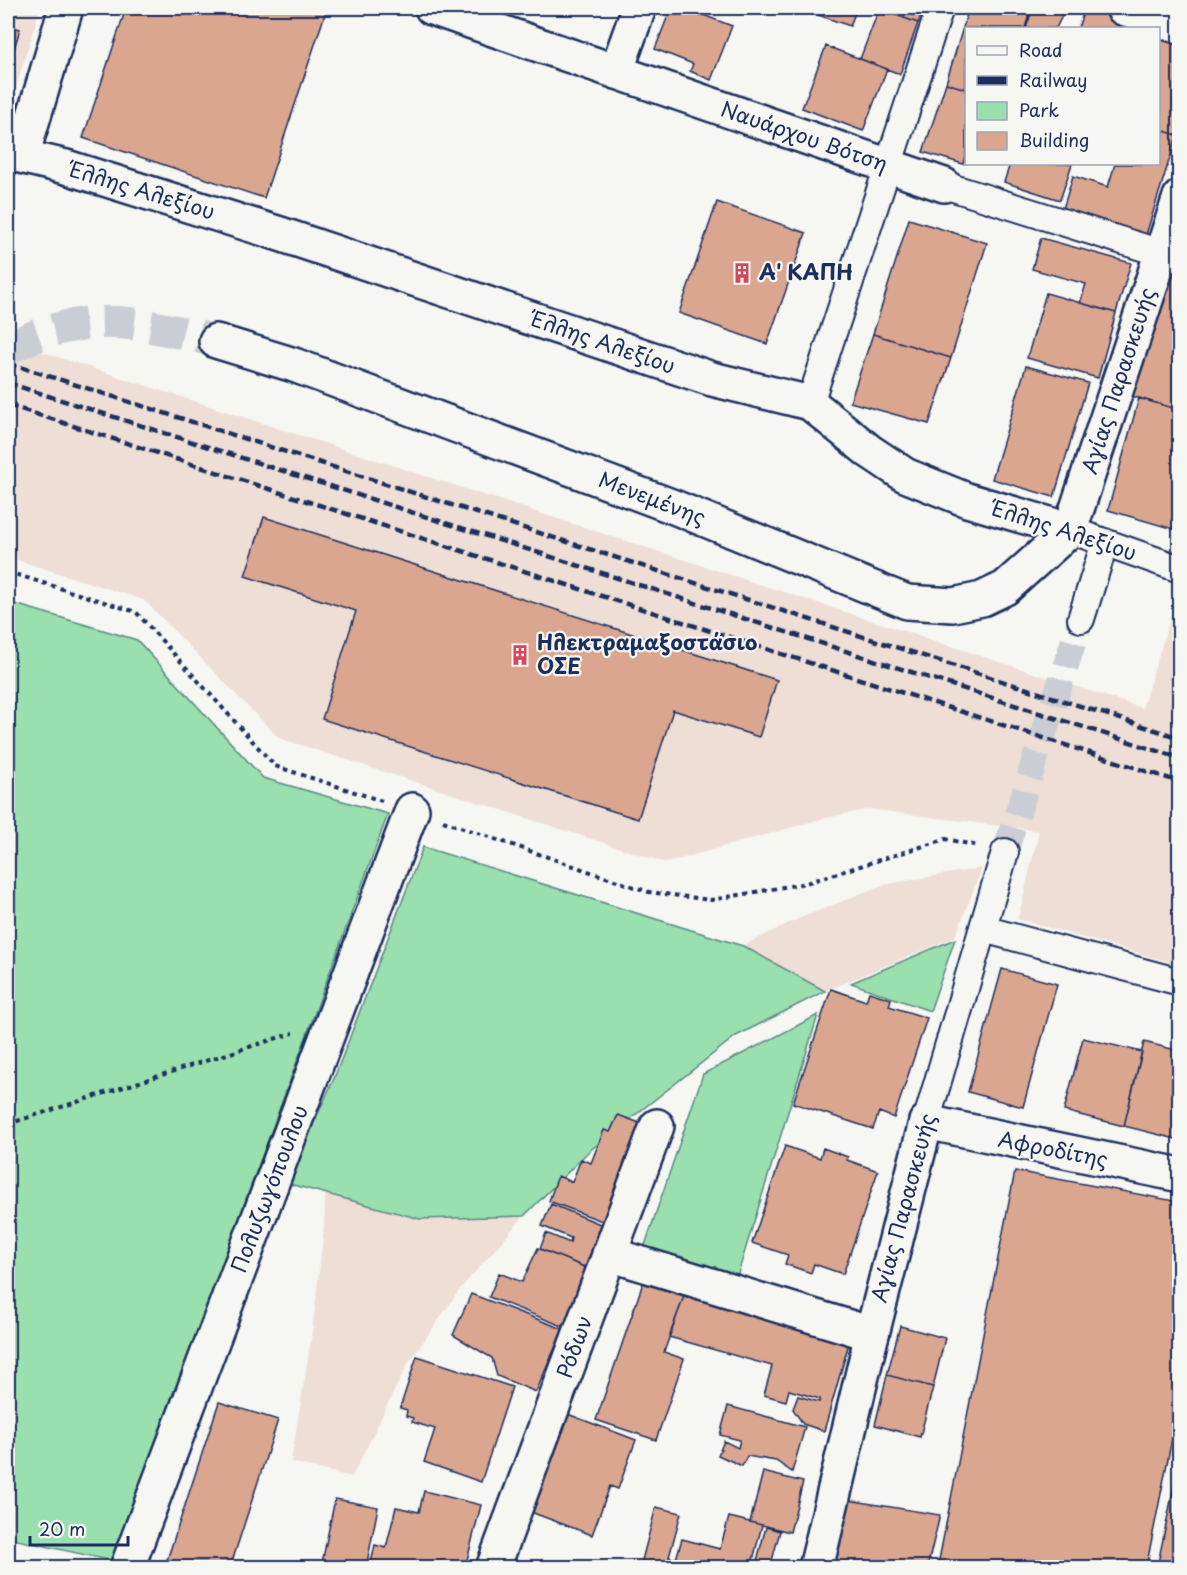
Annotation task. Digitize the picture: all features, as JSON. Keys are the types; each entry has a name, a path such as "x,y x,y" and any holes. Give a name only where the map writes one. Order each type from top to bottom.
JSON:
{"street":[{"path":"15,155 66,8"},
{"name":"Ναυάρχου Βότση","path":"432,8 944,185 1170,256"},
{"path":"616,72 639,8"},
{"path":"810,403 940,8"},
{"path":"1123,8 1179,27"},
{"name":"Έλλης Αλεξίου","path":"15,155 66,167 280,234 712,380 810,403 868,451 905,475 968,500 1070,530 1179,569"},
{"name":"Αγίας Παρασκευής","path":"1070,530 1170,256 1179,197"},
{"name":"Μενεμένης","path":"216,341 294,365 674,507 907,602 952,605 993,594 1020,577 1070,530"},
{"path":"1081,619 1104,542"},
{"name":"Πολυζωγόπουλου","path":"127,1568 412,810"},
{"name":"Αγίας Παρασκευής","path":"816,1568 926,1122 1005,852"},
{"path":"983,929 1179,982"},
{"name":"Αφροδίτης","path":"926,1122 1179,1175"},
{"name":"Ρόδων","path":"493,1568 657,1126"},
{"path":"609,1254 872,1334"}],"path":[{"path":"8,572 136,612 275,766 412,810 649,892 711,900 806,883 946,839 1005,852"},
{"path":"8,1124 333,1020"}],"shaded area":[{"path":"8,8 40,8 8,113"},
{"path":"8,341 1142,708 1179,591 1179,965 1018,919 1039,831 869,809 821,819 666,863 279,738 144,600 8,557"},
{"path":"982,868 955,937 825,991 736,1036 657,1093 588,1152 524,1216 460,1289 407,1365 352,1477 291,1462 312,1333 324,1228 328,1135 404,1130 397,1215 420,1219 464,1162 699,968 791,922 882,885"}],"green space":[{"path":"8,602 137,640 263,778 388,814 113,1561 8,1538"},
{"path":"423,847 743,946 825,991 736,1036 588,1152 524,1216 420,1219 286,1183 333,1081"},
{"path":"955,939 930,1011 851,983"},
{"path":"818,1015 735,1283 641,1257 703,1074"}],"building":[{"path":"126,8 327,8 264,198 83,138"},
{"path":"671,8 685,8 732,26 711,80 690,71 693,64 655,49"},
{"path":"798,8 857,8 850,26"},
{"path":"877,8 924,8 918,23"},
{"path":"969,8 1031,8 1025,27 965,27 965,89 946,83"},
{"path":"1033,8 1066,8 1056,27 1026,27"},
{"path":"1085,8 1095,8 1121,16 1117,27 1078,27"},
{"path":"879,9 918,23 900,74 860,59"},
{"path":"1121,16 1157,27 1117,27"},
{"path":"8,25 20,29 8,69"},
{"path":"1160,28 1180,34 1180,126 1177,135 1160,130"},
{"path":"826,46 887,69 863,131 802,108"},
{"path":"946,83 965,89 965,159 963,164 923,152"},
{"path":"1160,130 1177,135 1145,238 1062,212 1073,176 1108,187 1115,165 1160,165"},
{"path":"1010,165 1072,165 1060,200 1004,182"},
{"name":"Α' ΚΑΠΗ","path":"717,202 806,233 767,344 679,313"},
{"path":"909,219 987,243 951,358 873,334"},
{"path":"1041,238 1131,263 1116,313 1080,303 1086,284 1032,269"},
{"path":"1169,276 1180,279 1180,410 1131,396"},
{"path":"1046,293 1116,313 1098,378 1027,358"},
{"path":"873,334 951,358 929,424 850,402"},
{"path":"1026,366 1088,383 1054,497 992,479"},
{"path":"1139,398 1180,410 1180,531 1108,510"},
{"name":"Ηλεκτραμαξοστάσιο ΟΣΕ","path":"264,517 777,680 759,737 673,710 638,819 322,719 356,611 245,576"},
{"path":"1002,969 1057,984 1023,1107 968,1092"},
{"path":"831,989 866,1001 869,992 891,999 889,1006 927,1018 894,1118 879,1112 873,1129 793,1103"},
{"path":"1083,1038 1142,1052 1124,1126 1064,1111"},
{"path":"1144,1042 1180,1051 1180,1140 1124,1126"},
{"path":"618,1115 648,1126 610,1224 549,1201 558,1176 572,1182 581,1159 591,1163 604,1130 610,1132"},
{"path":"785,1146 820,1158 823,1148 848,1157 847,1160 878,1171 843,1274 814,1264 811,1273 785,1264 788,1255 752,1243"},
{"path":"1015,1171 1180,1202 1180,1399 1146,1568 1022,1568 997,1563 996,1568 938,1565"},
{"path":"551,1204 610,1228 592,1270 540,1249 546,1233 570,1243 571,1238 542,1226"},
{"path":"538,1248 589,1269 570,1329 489,1297 499,1273 522,1282"},
{"path":"643,1283 684,1296 664,1352 684,1359 656,1440 596,1420"},
{"path":"471,1294 563,1329 536,1392 497,1376 492,1358 453,1335"},
{"path":"684,1296 786,1324 851,1336 824,1431 803,1424 793,1409 798,1396 819,1402 820,1399 789,1390 786,1401 764,1395 772,1366 669,1337"},
{"path":"900,1326 945,1338 933,1387 887,1375"},
{"path":"417,1356 512,1387 481,1482 424,1462 435,1429 412,1422 413,1418 406,1416 407,1410 400,1408"},
{"path":"887,1375 933,1387 920,1437 875,1425"},
{"path":"219,1402 278,1420 230,1568 191,1568 167,1560"},
{"path":"728,1406 805,1427 792,1472 776,1461 747,1456 742,1466 718,1455 724,1441 738,1448 740,1440 720,1435"},
{"path":"557,1410 636,1440 618,1489 610,1486 592,1535 520,1508"},
{"path":"1180,1457 1180,1568 1157,1568"},
{"path":"763,1472 803,1482 790,1532 750,1522"},
{"path":"424,1491 481,1505 465,1568 370,1568 375,1545 386,1548 396,1507 419,1512"},
{"path":"335,1499 378,1507 366,1568 321,1568"},
{"path":"848,1500 940,1515 927,1568 829,1568"},
{"path":"656,1507 681,1513 669,1557 676,1559 682,1539 720,1549 729,1517 762,1525 751,1568 640,1568"},
{"path":"766,1527 780,1531 770,1568 755,1568"}],"tunnel":[{"path":"8,348 62,328 87,323 111,322 160,328 216,341"},
{"path":"1005,852 1081,619"}],"railway":[{"path":"8,363 1180,738"},
{"path":"8,383 1180,758"},
{"path":"8,405 1180,782"}],"place":[{"name":"Α' ΚΑΠΗ","path":"742,273"},
{"name":"Ηλεκτραμαξοστάσιο ΟΣΕ","path":"520,655"}]}
